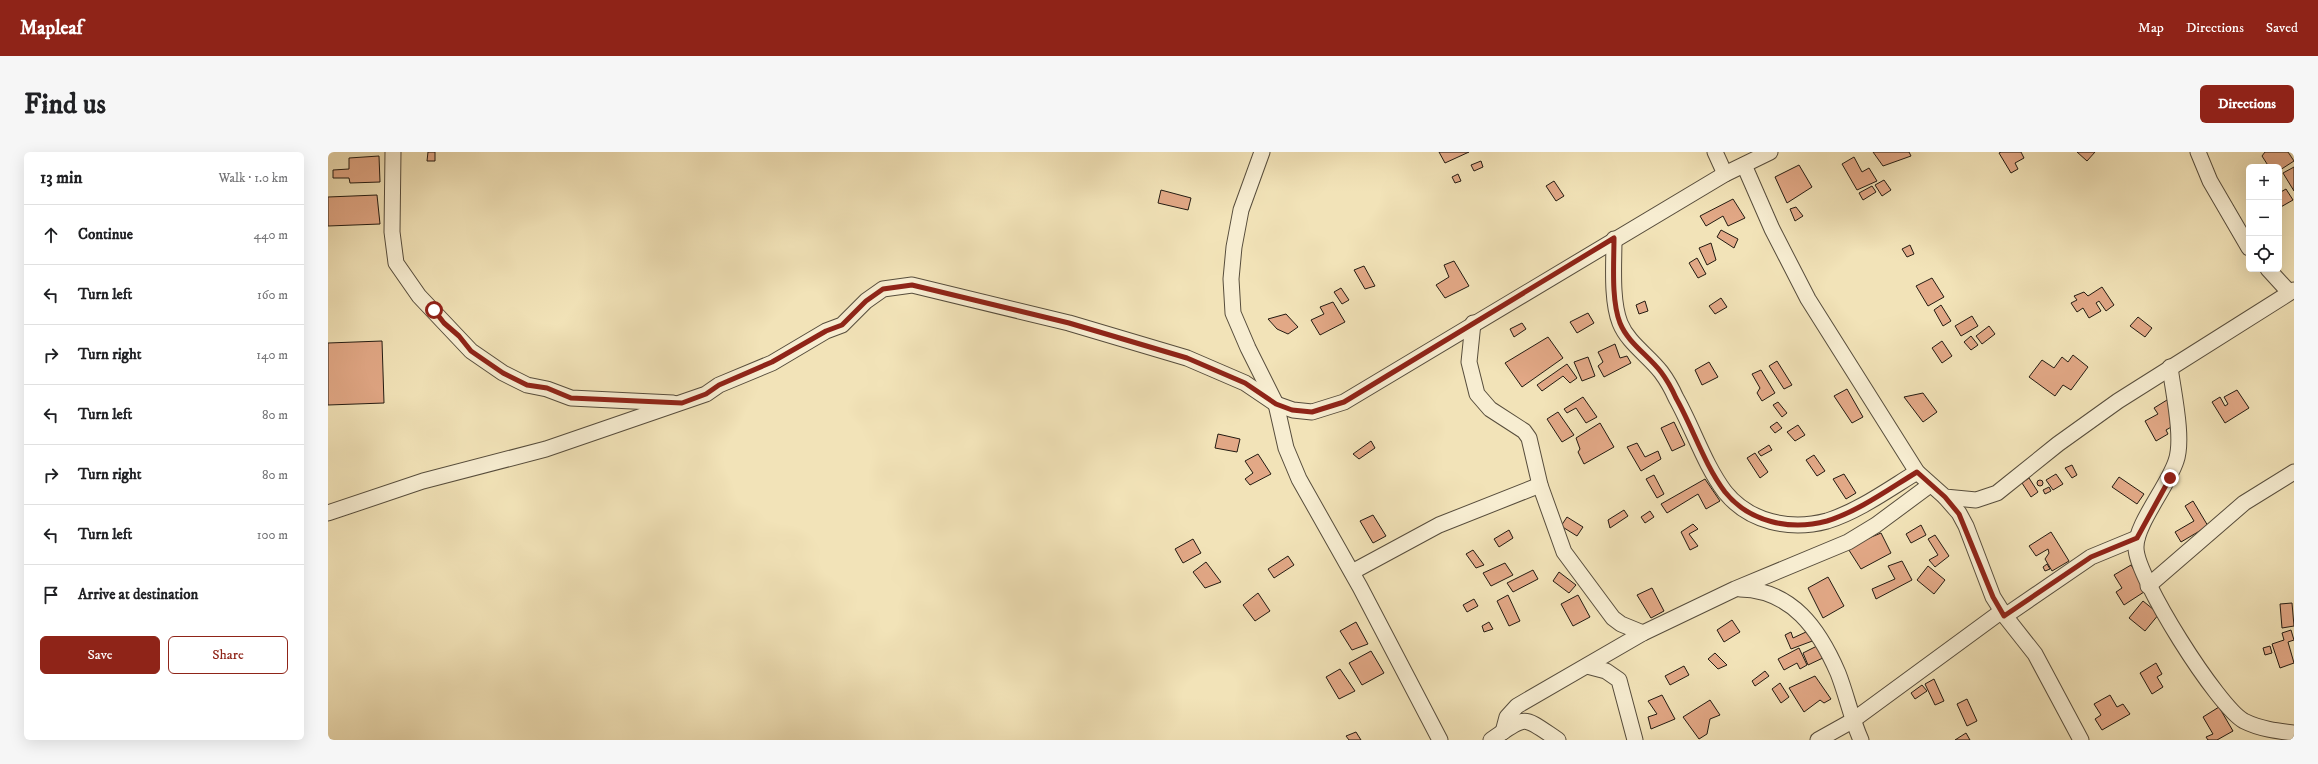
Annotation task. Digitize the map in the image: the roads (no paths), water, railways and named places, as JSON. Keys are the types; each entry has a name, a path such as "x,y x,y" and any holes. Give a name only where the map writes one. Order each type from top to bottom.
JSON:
{"street":[{"path":"393,152 392,232 396,263 419,296 471,351 503,373 527,385 547,388 571,398 682,403"},
{"path":"1262,152 1241,210 1234,247 1231,286 1233,313 1248,348 1276,404 1290,460 1352,572 1438,737 1454,740"},
{"path":"1715,152 1726,174"},
{"path":"328,513 423,481 546,449 706,394 719,385 772,362 826,331 842,325 866,301 883,289 912,285 1069,323 1187,358 1245,383 1276,404 1292,410 1312,412 1344,402 1614,238 1726,174 1770,152"},
{"path":"2198,152 2214,187 2246,243"},
{"path":"1744,165 1772,229 1808,299 1917,472 1945,497 1959,514 1966,526 1993,597 2003,613 2035,654 2081,740"},
{"path":"1614,238 1613,268 1616,302 1620,323 1641,351 1660,371 1725,492 1749,514 1766,521 1790,524 1825,521 1864,504 1917,472"},
{"path":"1945,497 1976,500 1997,493 2088,422 2170,367 2292,291 2271,272"},
{"path":"1472,324 1469,362 1477,394 1490,409 1524,432 1529,438 1540,485 1558,537 1573,565 1613,618 1620,624 1643,633"},
{"path":"2170,367 2179,439 2177,459 2170,478 2137,538 2137,558 2148,586 2199,668 2230,709 2243,721 2260,727 2294,733"},
{"path":"2148,586 2244,503 2294,472"},
{"path":"1352,572 1439,525 1540,485"},
{"path":"1497,736 1507,717 1517,706 1643,633 1735,589 1848,542 1876,525 1930,485"},
{"path":"1818,740 1852,721 2003,613 2091,557 2137,538"},
{"path":"1735,589 1754,589 1775,596 1792,605 1810,624 1838,674 1852,721 1861,740"},
{"path":"1587,666 1606,671 1619,680 1635,740"},
{"path":"1497,736 1517,721 1531,722 1558,740"}]}
